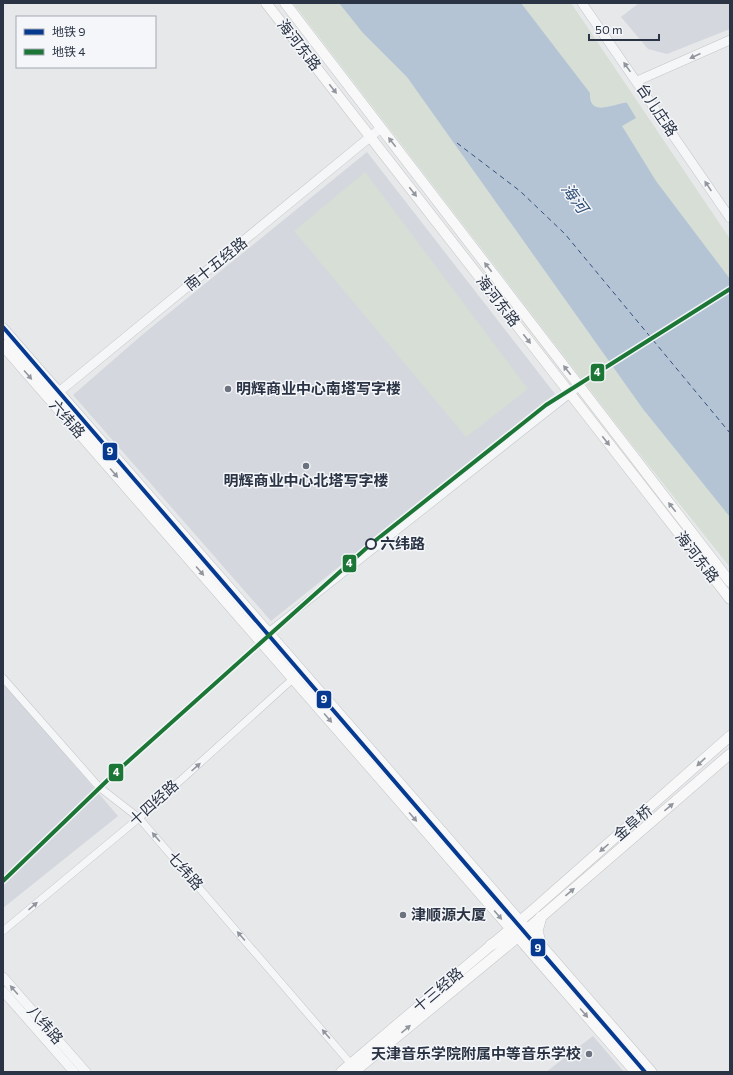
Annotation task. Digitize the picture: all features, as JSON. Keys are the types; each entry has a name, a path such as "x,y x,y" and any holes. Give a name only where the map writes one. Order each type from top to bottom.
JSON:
{"main road":[{"name":"海河东路","path":"266,3 730,599"},
{"name":"海河东路","path":"285,3 730,582"},
{"name":"六纬路","path":"3,329 54,396"},
{"name":"六纬路","path":"3,345 54,396 298,675 519,931 636,1072"},
{"name":"金阜桥","path":"538,913 730,736"},
{"name":"金阜桥","path":"538,913 730,754"},
{"name":"十三经路","path":"341,1072 355,1069 519,931 538,913"},
{"path":"538,913 537,931 543,948"},
{"name":"六纬路","path":"519,931 543,948 651,1072"},
{"path":"491,945 519,931"},
{"name":"十三经路","path":"355,1069 491,945"}],"street":[{"name":"台儿庄路","path":"582,3 730,218"},
{"path":"637,81 730,40"},
{"name":"南十五经路","path":"54,396 381,128"},
{"path":"264,636 569,393 580,386"},
{"name":"十四经路","path":"3,931 139,818 298,675"},
{"name":"七纬路","path":"3,678 99,787 139,818 355,1069"},
{"name":"八纬路","path":"3,977 86,1072"},
{"name":"八纬路","path":"3,991 74,1072"}],"shaded area":[{"path":"293,3 571,3 730,239 730,567 634,447"},
{"path":"639,3 730,3 730,29 667,54 648,49 621,17"},
{"path":"367,152 555,394 271,621 73,395 142,335"},
{"path":"365,172 528,389 466,437 294,231"},
{"path":"3,682 118,816 3,908"},
{"name":"天津音乐学院附属中等音乐学校","path":"593,1036 624,1072 546,1072"}],"water":[{"name":"海河","path":"339,3 521,3 590,93 591,101 594,106 599,108 627,103 636,118 622,126 656,181 730,279 730,517 643,409 407,77 363,33"}],"ferry route":[{"path":"457,143 520,191 565,234 730,433"}],"metro line":[{"name":"4","path":"3,881 114,774 371,544 546,405 730,289"},
{"name":"9","path":"3,327 645,1072"}],"place":[{"name":"明辉商业中心南塔写字楼","path":"228,389"},
{"name":"明辉商业中心北塔写字楼","path":"306,466"},
{"name":"六纬路","path":"371,544"},
{"name":"津顺源大厦","path":"403,915"},
{"name":"天津音乐学院附属中等音乐学校","path":"589,1054"}]}
